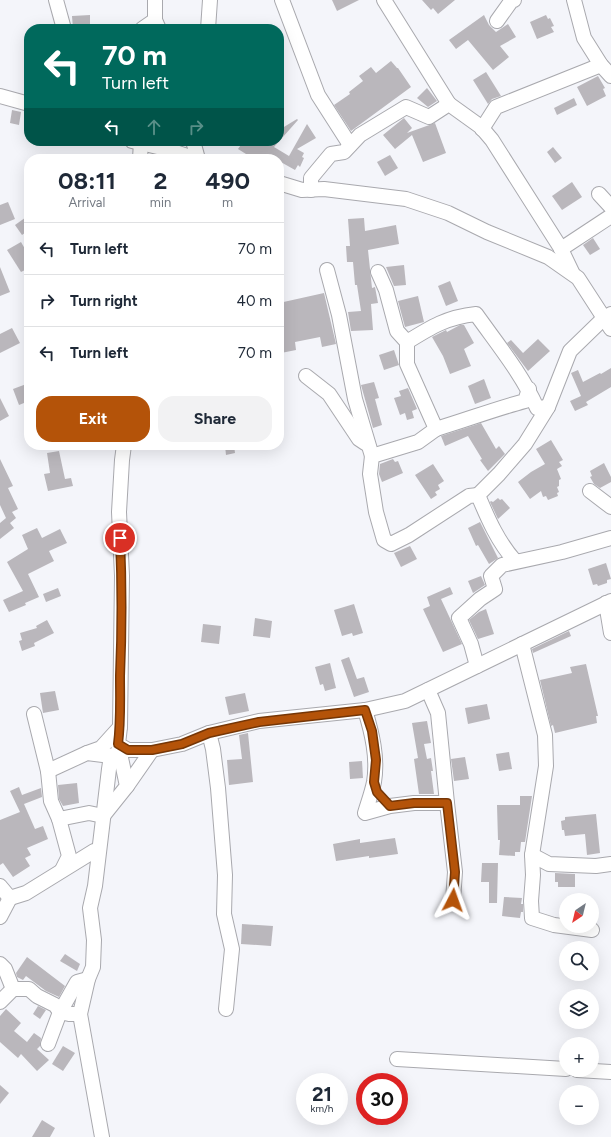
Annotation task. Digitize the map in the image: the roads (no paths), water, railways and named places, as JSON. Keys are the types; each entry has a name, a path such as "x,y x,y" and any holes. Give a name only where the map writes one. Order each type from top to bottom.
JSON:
{"street":[{"path":"56,0 63,24"},
{"path":"155,0 157,24"},
{"path":"208,24 210,0"},
{"path":"282,0 318,95 350,145"},
{"path":"384,0 450,104 482,129 492,140 561,249 572,272"},
{"path":"498,21 512,0 514,0"},
{"path":"574,0 584,38 611,76"},
{"path":"482,129 496,107 602,65"},
{"path":"0,96 24,103"},
{"path":"311,190 311,178 331,154 344,152 360,135 406,107 429,117 450,104"},
{"path":"171,146 187,154"},
{"path":"284,185 302,190 324,189 406,199 448,213 487,232 548,257 572,272 609,321 570,351 559,376 548,408 525,444 499,474 478,495 469,496 409,535 391,544 384,540 376,512 370,474 370,450 355,399 339,315 327,270"},
{"path":"599,194 611,207"},
{"path":"561,249 611,216"},
{"path":"378,272 386,290 397,331 407,342 407,364 436,429"},
{"path":"407,342 435,325 461,316 476,314 529,389 537,408 548,408"},
{"path":"306,376 329,394 359,439 370,450"},
{"path":"370,450 418,442 436,429 464,421 493,409 525,401 529,389"},
{"path":"102,1137 80,1014 88,979 94,967 94,940 90,908 95,886 103,816 120,727 122,576 119,512 123,450"},
{"path":"590,491 611,507"},
{"path":"478,495 493,529 515,561"},
{"path":"477,666 471,644 459,618 480,599 494,589 491,576 502,565 562,552 611,538"},
{"path":"87,753 152,750 182,744 209,733 259,722 365,710 405,701 608,602 611,633"},
{"path":"522,644 545,735 546,766 532,855 532,918 559,926"},
{"path":"428,690 438,713 455,872 453,900"},
{"path":"365,710 372,731 376,760 374,782 365,813 390,806 414,803 447,803"},
{"path":"34,714 48,771 51,801 59,820 69,856 62,870"},
{"path":"48,771 101,748 120,727"},
{"path":"209,733 213,749 218,788 225,875 224,914 232,950 226,1009"},
{"path":"103,816 152,750"},
{"path":"116,751 126,786"},
{"path":"374,782 377,792 390,806"},
{"path":"59,820 89,813 103,816"},
{"path":"0,917 10,898 26,893 94,851 98,858"},
{"path":"532,855 549,864 596,866 611,864"},
{"path":"0,886 10,898"},
{"path":"0,964 5,969 12,989"},
{"path":"48,1044 60,1012 77,982 88,979"},
{"path":"0,1002 12,989 29,989 37,996 55,1005 60,1012 80,1014"},
{"path":"397,1058 559,1069"},
{"path":"599,1071 611,1072"}]}
